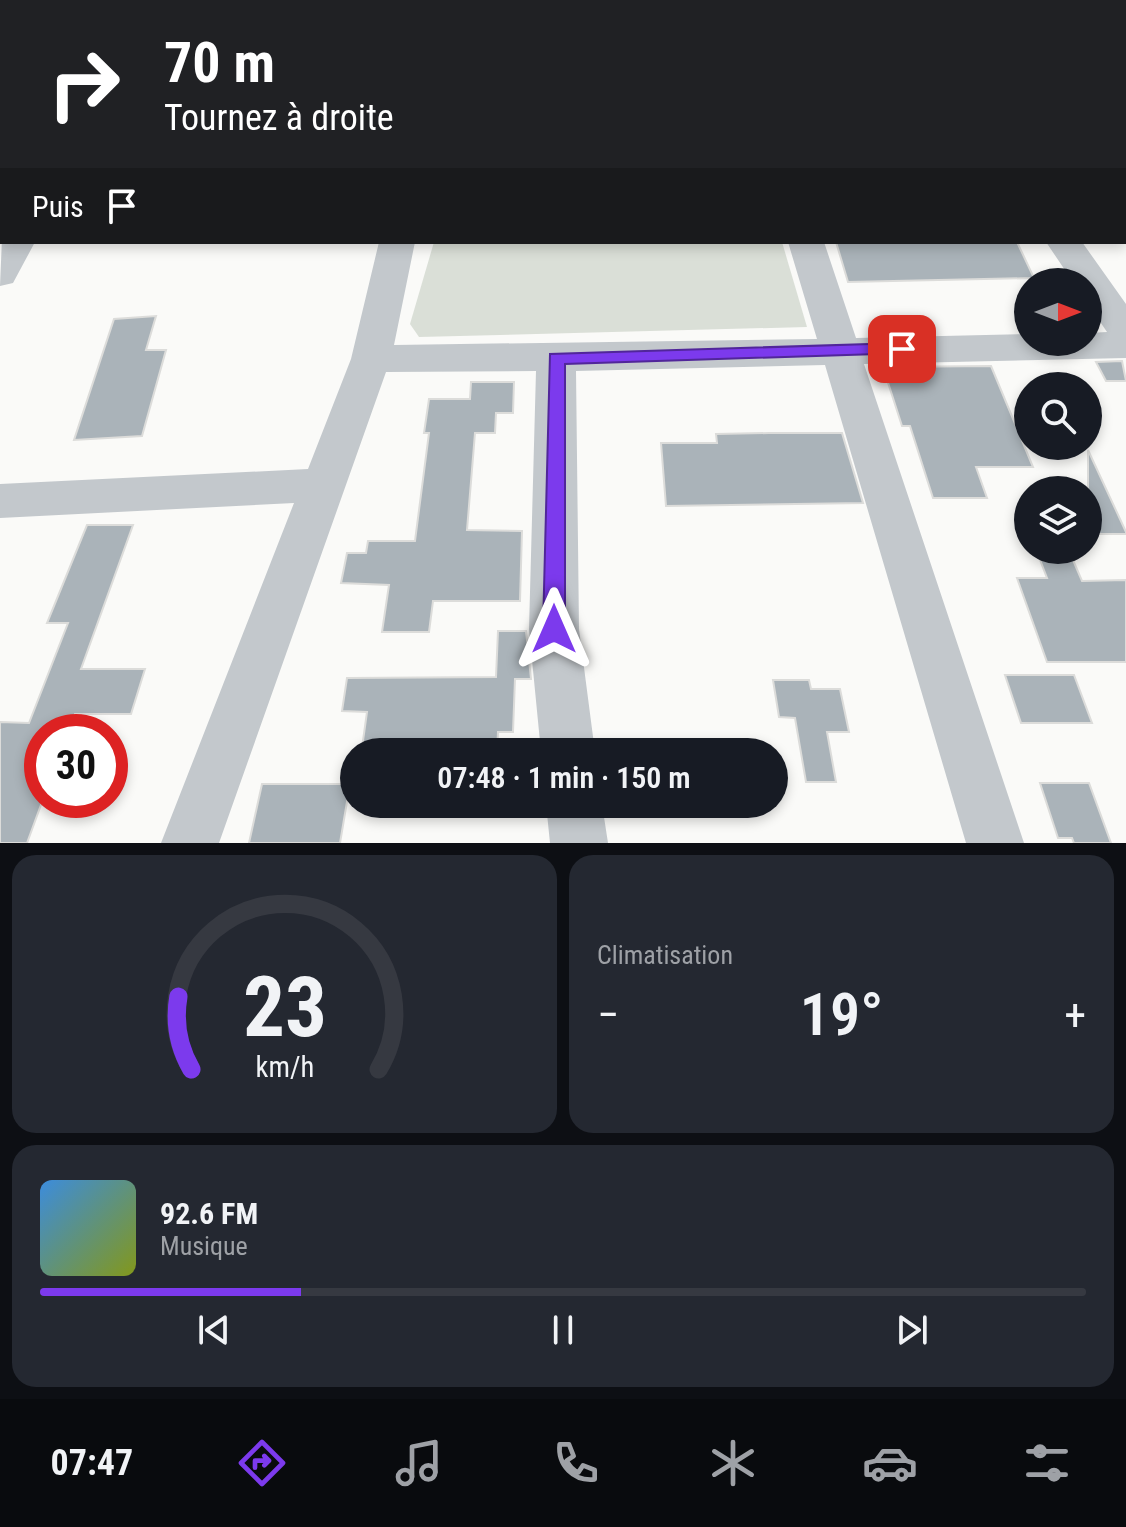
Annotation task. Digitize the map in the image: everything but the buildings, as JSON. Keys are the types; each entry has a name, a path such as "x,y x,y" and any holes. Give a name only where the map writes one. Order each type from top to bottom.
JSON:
{"street":[{"path":"0,275 16,244"},
{"path":"190,843 371,359 397,244"},
{"path":"807,244 995,843"},
{"path":"1065,244 1126,332"},
{"path":"371,359 556,358 841,349 1126,345"},
{"path":"556,358 554,629 566,738"},
{"path":"0,501 322,485"},
{"path":"576,818 579,843"}],"shaded area":[{"path":"433,244 783,244 807,327 419,337 410,324"}],"route":[{"path":"554,629 556,358 902,349"}]}
